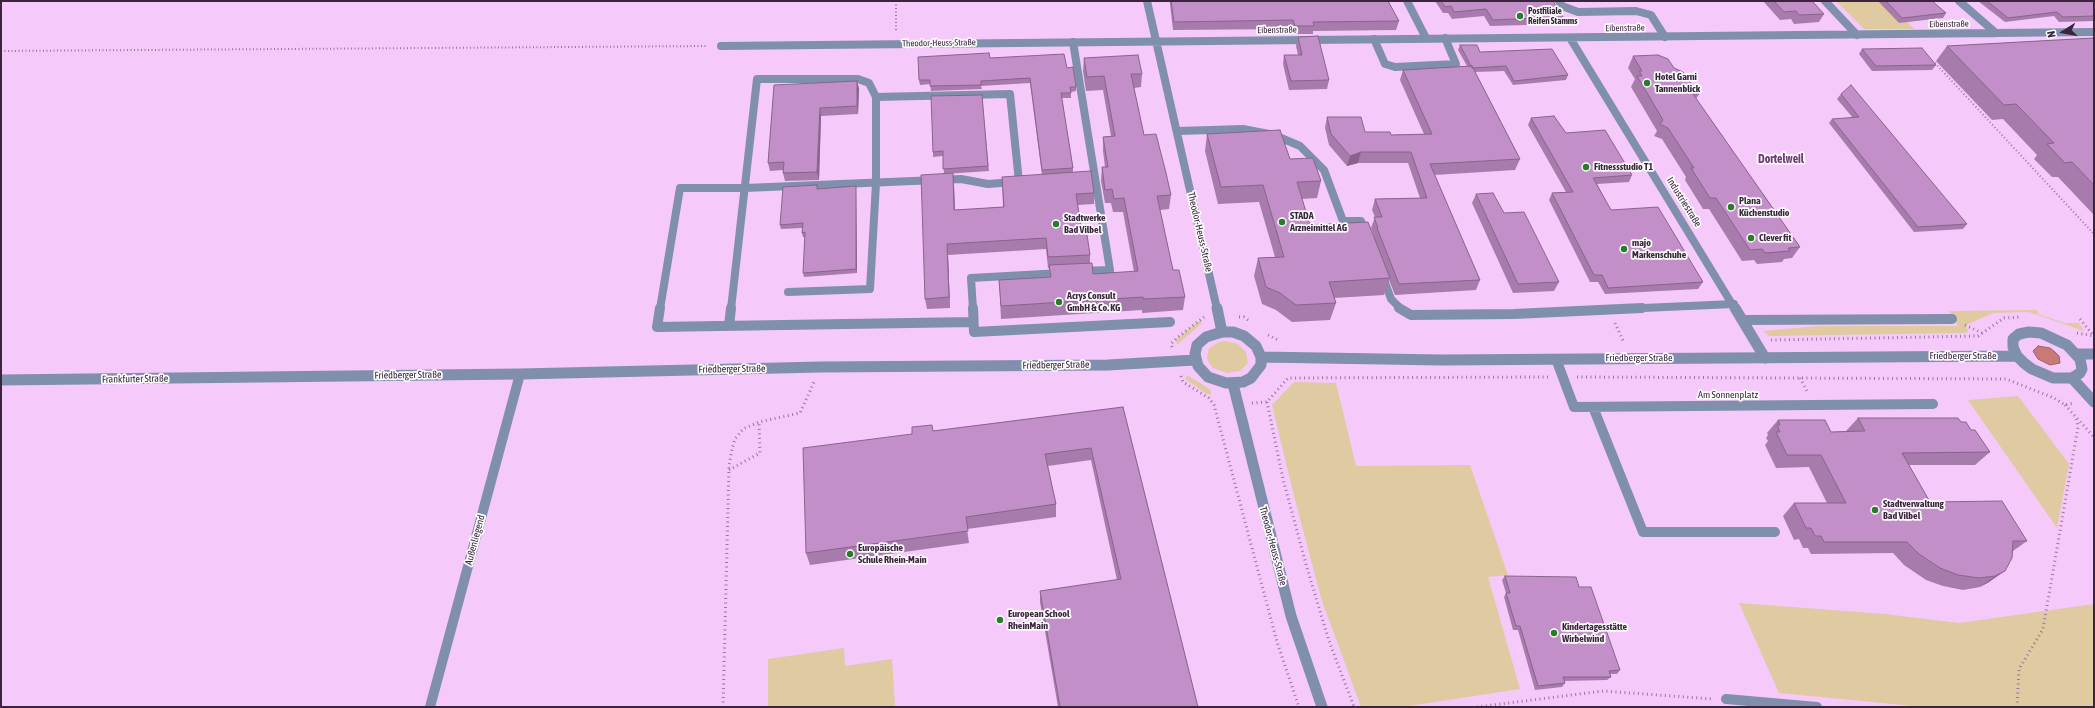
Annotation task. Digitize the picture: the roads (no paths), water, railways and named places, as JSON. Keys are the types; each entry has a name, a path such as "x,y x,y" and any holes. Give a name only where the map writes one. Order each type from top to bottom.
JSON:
{"street":[{"name":"Theodor-Heuss-Straße","path":"1147,1 1220,317 1222,332"},
{"path":"1407,1 1426,38"},
{"path":"1825,1 1857,35"},
{"path":"1959,1 1996,34"},
{"name":"Eibenstraße","path":"1157,41 2094,32"},
{"name":"Industriestraße","path":"1570,38 1734,304 1765,358"},
{"name":"Theodor-Heuss-Straße","path":"721,46 1157,41"},
{"path":"1178,132 1228,129 1254,130 1274,135 1300,146 1311,155 1324,170 1343,221"},
{"path":"1222,332 1233,332 1249,339 1256,346 1261,357 1261,365 1256,374 1243,382 1233,384 1216,381 1208,377 1198,366 1195,360 1197,345 1201,340 1214,333 1222,332"},
{"path":"2029,332 2042,333 2067,345 2076,354 2080,359 2082,369 2077,376 2063,379 2043,375 2032,369 2017,356 2013,347 2013,339 2019,334 2029,332"},
{"path":"2076,354 2094,354"},
{"name":"Friedberger Straße","path":"1261,357 1556,359 2017,356"},
{"name":"Friedberger Straße","path":"269,377 520,374 821,367 1108,365 1195,360"},
{"name":"Frankfurter Straße","path":"1,380 269,377"},
{"path":"2072,378 2093,401"},
{"name":"Theodor-Heuss-Straße","path":"1233,384 1291,616 1322,707"}],"lane":[{"path":"1559,1 1562,6 1578,12 1636,11 1651,15 1665,37"},
{"path":"1374,39 1385,64 1395,67 1456,64 1445,38"},
{"path":"1073,42 1091,177 1110,270 971,278 974,332 1170,322"},
{"path":"729,326 757,79 858,78 869,83 876,97 876,183 870,289 788,292"},
{"path":"876,97 1010,94 1023,181 988,184 961,179 745,188 680,188 657,327 974,322"},
{"path":"1343,221 1361,220 1369,242"},
{"path":"1380,271 1391,300 1398,308 1411,315 1514,314 1734,304"},
{"path":"1743,320 1952,319"},
{"name":"Am Sonnenplatz","path":"1556,359 1574,407 1932,404"},
{"name":"Außenliegend","path":"430,707 520,374"},
{"path":"1593,407 1643,532 1775,532"},
{"path":"1726,699 1817,707"}],"place":[{"name":"Postfiliale Reifen Stamms","path":"1520,16"},
{"name":"Hotel Garni Tannenblick","path":"1647,83"},
{"name":"Fitnessstudio T1","path":"1586,167"},
{"name":"Plana Küchenstudio","path":"1731,207"},
{"name":"STADA Arzneimittel AG","path":"1282,222"},
{"name":"Stadtwerke Bad Vilbel","path":"1056,224"},
{"name":"Clever fit","path":"1751,238"},
{"name":"majo Markenschuhe","path":"1624,249"},
{"name":"Acrys Consult GmbH & Co. KG","path":"1059,302"},
{"name":"Stadtverwaltung Bad Vilbel","path":"1875,510"},
{"name":"Europäische Schule Rhein-Main","path":"850,554"},
{"name":"European School RheinMain","path":"1000,620"},
{"name":"Kindertagesstätte Wirbelwind","path":"1554,633"}],"district":[{"name":"Dortelweil","path":"1781,159"}]}
